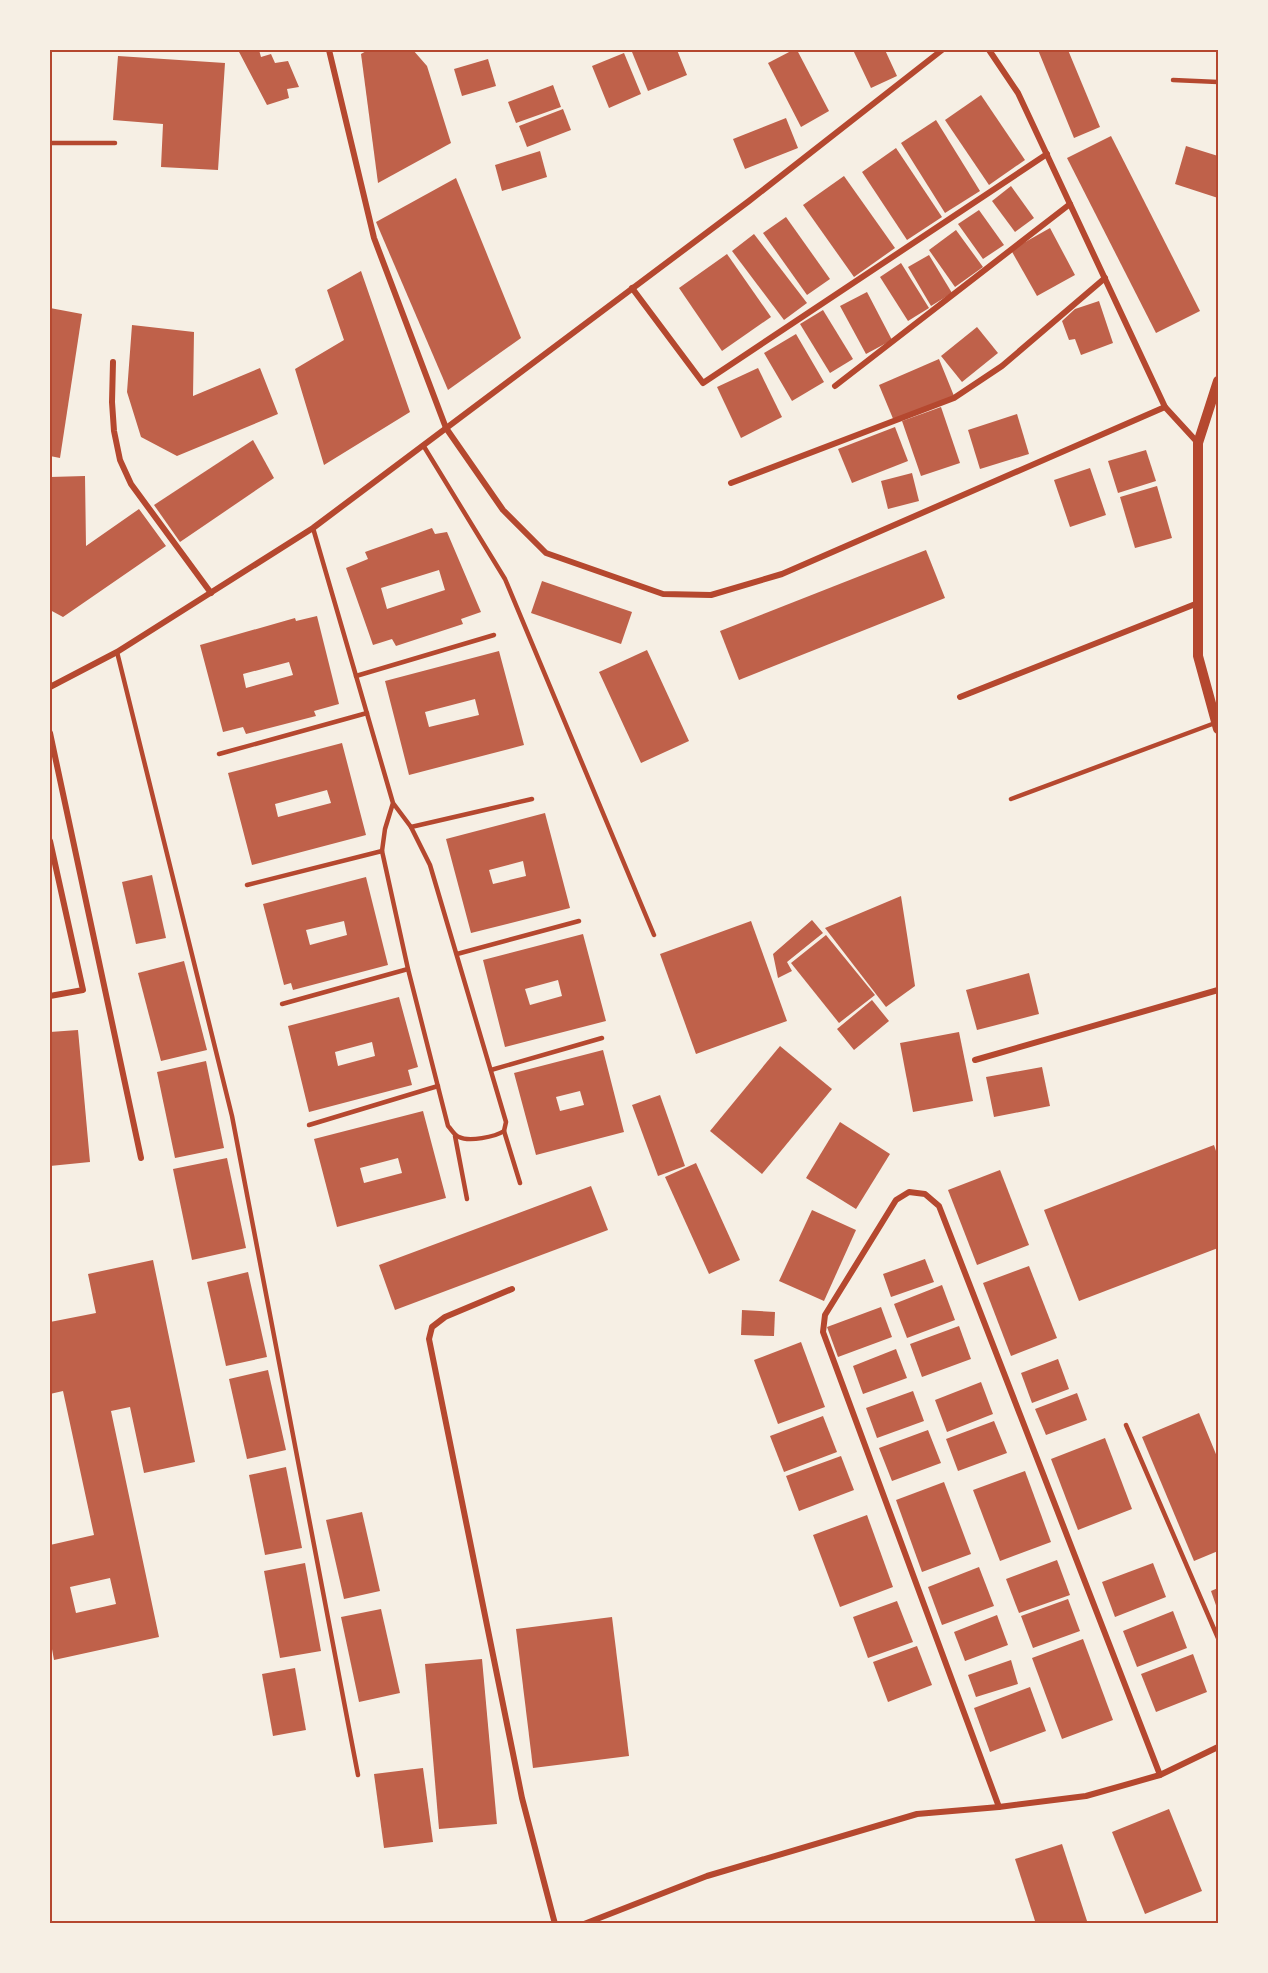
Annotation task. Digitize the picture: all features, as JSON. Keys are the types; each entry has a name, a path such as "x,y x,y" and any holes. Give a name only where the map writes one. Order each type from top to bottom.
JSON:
{"street":[{"path":"329,50 374,238 446,428 503,510 546,553 663,594 711,595 782,574 1165,407"},
{"path":"50,687 117,652 313,528 749,201 942,50"},
{"path":"988,50 1018,93 1165,407 1198,442"},
{"path":"632,288 703,383 1047,154"},
{"path":"836,386 1070,204"},
{"path":"731,483 954,399 1002,366 1105,278"},
{"path":"113,362 114,431 120,460 131,484 211,593"},
{"path":"1217,726 1198,656 1198,442 1218,381"},
{"path":"960,697 1199,603"},
{"path":"50,733 141,1158"},
{"path":"50,841 83,990 50,996"},
{"path":"975,1060 1218,990"},
{"path":"999,1807 823,1332 825,1315 896,1200 909,1192 925,1194 939,1206 1160,1775"},
{"path":"512,1289 445,1317 432,1327 429,1339 522,1798 555,1923"},
{"path":"584,1923 707,1876 916,1814 1086,1796 1160,1775 1218,1748"}],"lane":[{"path":"1173,80 1218,82"},
{"path":"50,143 115,142"},
{"path":"423,445 505,579 654,935"},
{"path":"313,528 393,803 411,827 430,865 506,1122 504,1131 520,1183"},
{"path":"356,676 494,635"},
{"path":"117,652 232,1116 358,1775"},
{"path":"219,754 367,713"},
{"path":"1011,799 1217,726"},
{"path":"411,827 532,799"},
{"path":"393,803 385,829 382,851 408,969 448,1126 455,1136 467,1199"},
{"path":"247,885 382,851"},
{"path":"457,954 579,921"},
{"path":"282,1004 408,969"},
{"path":"491,1070 602,1038"},
{"path":"309,1125 438,1086"},
{"path":"455,1136 464,1139 496,1136 504,1131"},
{"path":"1126,1425 1218,1638"}],"building":[{"path":"238,50 259,50 261,57 271,54 275,63 288,61 299,87 287,89 289,98 267,105"},
{"path":"368,50 413,50 427,66 451,143 378,183 361,54"},
{"path":"677,50 687,75 648,91 632,52"},
{"path":"797,50 829,111 801,127 768,63"},
{"path":"853,50 885,50 897,76 871,88"},
{"path":"1038,50 1068,50 1100,127 1074,138"},
{"path":"624,53 641,94 609,108 592,66"},
{"path":"118,56 225,63 218,170 161,167 163,124 113,120"},
{"path":"488,59 496,86 462,96 454,69"},
{"path":"553,85 561,107 516,123 508,102"},
{"path":"981,95 1025,160 989,185 945,120"},
{"path":"563,109 571,130 527,147 519,126"},
{"path":"786,118 798,148 745,169 733,139"},
{"path":"936,120 980,191 945,213 901,143"},
{"path":"1111,136 1200,311 1156,333 1067,158"},
{"path":"1186,146 1218,156 1218,198 1175,184"},
{"path":"896,148 942,217 907,240 862,172"},
{"path":"540,151 547,177 502,191 495,165"},
{"path":"844,176 895,248 854,277 803,205"},
{"path":"456,178 521,338 448,390 376,222"},
{"path":"1011,186 1034,218 1015,232 992,201"},
{"path":"979,210 1004,245 983,259 958,224"},
{"path":"786,217 830,279 807,295 763,233"},
{"path":"1050,228 1075,275 1037,296 1011,250"},
{"path":"956,230 983,267 955,287 929,250"},
{"path":"754,234 807,303 784,320 732,251"},
{"path":"727,254 771,317 722,351 679,288"},
{"path":"929,255 952,293 931,306 908,267"},
{"path":"901,263 929,308 908,321 880,277"},
{"path":"361,271 410,412 324,465 295,369 344,340 327,290"},
{"path":"867,292 892,340 866,354 840,306"},
{"path":"1099,301 1113,343 1081,355 1075,339 1069,340 1062,321 1075,309"},
{"path":"50,308 82,314 60,458 50,456"},
{"path":"823,310 853,359 830,373 800,324"},
{"path":"132,325 194,332 193,396 260,368 278,414 177,456 141,437 127,392"},
{"path":"977,327 998,353 962,382 941,356"},
{"path":"796,334 824,382 792,401 764,353"},
{"path":"939,359 954,396 894,421 879,385"},
{"path":"758,368 782,417 741,438 717,387"},
{"path":"941,407 960,463 921,476 902,421"},
{"path":"1017,414 1029,454 980,469 968,430"},
{"path":"895,427 908,461 852,483 838,449"},
{"path":"253,440 274,478 180,542 154,505"},
{"path":"1146,450 1156,481 1118,493 1108,461"},
{"path":"1090,468 1106,515 1070,527 1054,480"},
{"path":"912,473 919,501 888,509 881,481"},
{"path":"85,476 86,546 139,509 166,546 63,617 50,610 50,477"},
{"path":"1157,486 1172,538 1135,548 1120,497"},
{"path":"432,528 435,534 447,532 481,612 461,619 463,624 396,646 392,639 373,645 346,568 368,559 365,552","holes":["439,570 445,590 387,609 381,588"]},
{"path":"926,550 945,598 739,680 720,631"},
{"path":"542,581 632,612 621,644 531,613"},
{"path":"317,616 339,704 314,711 316,716 246,734 243,727 223,732 200,645 295,618 296,621","holes":["289,662 293,675 246,688 243,674"]},
{"path":"647,650 689,741 641,763 599,672"},
{"path":"499,651 524,745 409,775 385,681","holes":["475,699 479,715 429,727 425,712"]},
{"path":"342,743 366,835 252,865 228,773","holes":["327,790 331,803 278,817 275,804"]},
{"path":"545,813 570,908 471,933 446,839","holes":["523,861 526,876 493,884 489,870"]},
{"path":"152,875 166,938 136,944 122,882"},
{"path":"366,877 388,965 293,990 291,983 284,985 263,904","holes":["344,921 347,935 310,945 306,930"]},
{"path":"901,896 915,986 886,1007 825,928"},
{"path":"812,920 823,933 787,962 792,971 778,978 773,954"},
{"path":"751,921 787,1021 696,1054 660,954"},
{"path":"583,934 606,1021 505,1047 483,960","holes":["558,980 562,996 530,1005 525,989"]},
{"path":"826,935 875,995 839,1023 791,963"},
{"path":"184,961 207,1050 161,1061 138,973"},
{"path":"1029,973 1039,1014 977,1030 966,990"},
{"path":"399,997 418,1067 408,1070 412,1085 309,1112 288,1026","holes":["372,1042 375,1056 338,1066 335,1052"]},
{"path":"872,1000 889,1021 854,1050 837,1029"},
{"path":"78,1030 90,1162 50,1166 50,1032"},
{"path":"959,1032 973,1101 913,1112 900,1043"},
{"path":"780,1046 832,1089 762,1174 710,1131"},
{"path":"603,1050 624,1132 536,1155 514,1073","holes":["580,1091 584,1105 560,1111 556,1097"]},
{"path":"206,1061 224,1148 175,1158 157,1072"},
{"path":"1042,1067 1050,1106 994,1117 986,1077"},
{"path":"660,1095 685,1166 658,1176 632,1105"},
{"path":"423,1111 446,1198 337,1227 314,1139","holes":["398,1158 402,1173 364,1183 360,1168"]},
{"path":"840,1122 890,1154 856,1209 806,1178"},
{"path":"1214,1145 1218,1157 1218,1248 1079,1301 1044,1210"},
{"path":"227,1158 246,1248 192,1260 173,1169"},
{"path":"696,1163 740,1260 709,1274 665,1177"},
{"path":"1000,1170 1029,1245 977,1265 948,1190"},
{"path":"591,1186 608,1230 395,1310 379,1265"},
{"path":"812,1210 856,1230 824,1301 779,1281"},
{"path":"925,1259 934,1282 891,1297 883,1274"},
{"path":"153,1260 195,1462 144,1473 130,1407 111,1411 159,1637 54,1660 50,1638 50,1545 94,1535 63,1391 50,1394 50,1322 96,1313 88,1274","holes":["110,1578 116,1604 76,1613 70,1587"]},
{"path":"1029,1266 1057,1338 1011,1356 983,1283"},
{"path":"248,1272 267,1357 226,1366 207,1282"},
{"path":"942,1285 955,1320 907,1338 894,1304"},
{"path":"881,1307 892,1337 838,1357 827,1327"},
{"path":"742,1310 775,1312 774,1336 741,1335"},
{"path":"959,1326 971,1359 922,1377 910,1344"},
{"path":"801,1342 825,1407 778,1424 754,1360"},
{"path":"896,1349 907,1378 863,1394 853,1366"},
{"path":"1058,1359 1069,1389 1032,1403 1021,1373"},
{"path":"268,1370 286,1450 247,1459 229,1379"},
{"path":"981,1382 993,1414 947,1432 935,1400"},
{"path":"913,1391 924,1421 877,1438 866,1408"},
{"path":"1077,1393 1087,1420 1046,1435 1035,1409"},
{"path":"1199,1413 1218,1459 1218,1551 1194,1561 1142,1437"},
{"path":"823,1416 837,1452 784,1472 770,1436"},
{"path":"994,1421 1007,1453 958,1471 946,1439"},
{"path":"928,1430 941,1463 892,1481 879,1448"},
{"path":"1105,1438 1132,1509 1078,1530 1051,1459"},
{"path":"841,1456 854,1490 799,1511 786,1476"},
{"path":"286,1467 302,1548 265,1555 249,1475"},
{"path":"1025,1471 1051,1542 1000,1561 973,1490"},
{"path":"944,1482 971,1554 922,1572 896,1500"},
{"path":"362,1512 380,1591 344,1599 326,1520"},
{"path":"867,1515 893,1587 840,1607 813,1535"},
{"path":"1057,1560 1070,1595 1019,1613 1006,1579"},
{"path":"305,1563 321,1651 280,1658 264,1571"},
{"path":"1153,1563 1166,1597 1115,1617 1102,1582"},
{"path":"979,1567 994,1606 942,1625 928,1587"},
{"path":"1218,1588 1218,1611 1211,1591"},
{"path":"1068,1599 1080,1631 1033,1648 1021,1616"},
{"path":"897,1601 913,1642 868,1658 853,1617"},
{"path":"381,1609 400,1693 359,1702 341,1617"},
{"path":"1173,1611 1187,1648 1137,1667 1123,1631"},
{"path":"997,1615 1008,1645 965,1661 954,1632"},
{"path":"612,1617 629,1756 533,1768 516,1629"},
{"path":"1083,1639 1113,1720 1062,1739 1032,1658"},
{"path":"917,1646 932,1685 888,1702 873,1662"},
{"path":"1193,1654 1207,1692 1156,1712 1141,1674"},
{"path":"482,1659 497,1824 439,1829 425,1664"},
{"path":"1011,1660 1018,1684 976,1697 968,1675"},
{"path":"295,1668 306,1730 273,1736 262,1674"},
{"path":"1030,1687 1046,1731 990,1752 974,1708"},
{"path":"423,1768 433,1842 384,1848 374,1774"},
{"path":"1169,1809 1202,1891 1145,1914 1112,1832"},
{"path":"1062,1844 1088,1924 1036,1924 1015,1859"}]}
